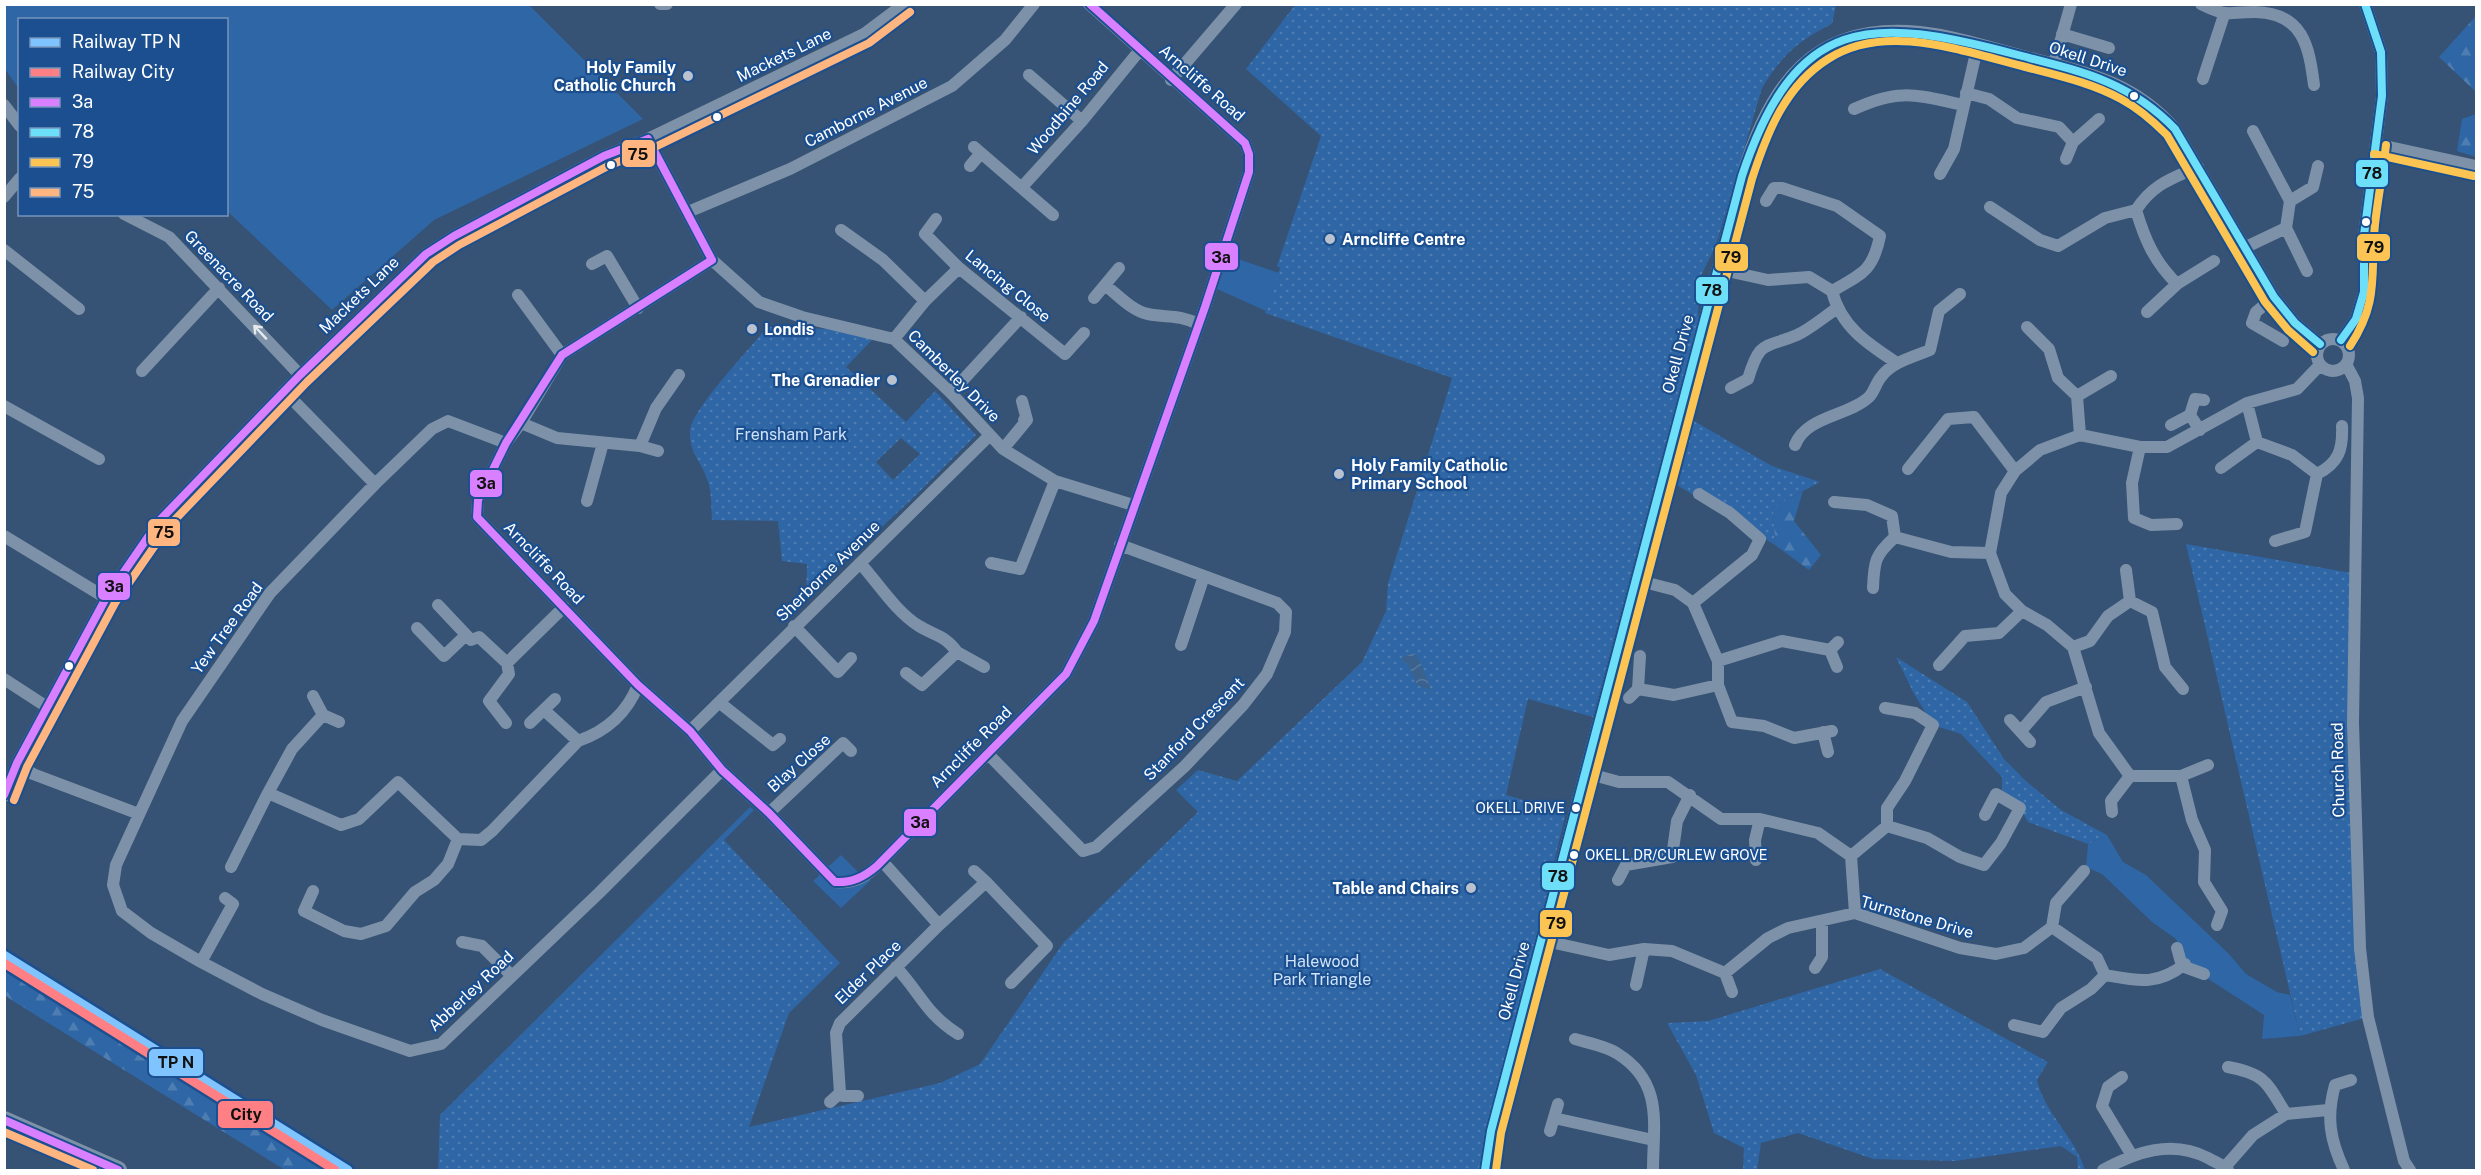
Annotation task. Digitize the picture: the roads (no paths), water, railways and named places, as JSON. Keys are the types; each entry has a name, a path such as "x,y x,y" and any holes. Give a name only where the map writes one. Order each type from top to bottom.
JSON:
{"highway":[{"path":"4,1120 118,1170"}],"street":[{"path":"660,4 667,4"},
{"name":"Mackets Lane","path":"4,796 17,763 106,598 159,520 300,375 426,254 454,236 604,156 648,139 864,34 904,4"},
{"name":"Camborne Avenue","path":"688,212 790,169 952,86 1005,40 1034,4"},
{"path":"1171,80 1236,4"},
{"path":"2054,64 2071,4"},
{"path":"2201,4 2224,15 2254,12 2273,14 2291,22 2305,37 2310,53 2314,85"},
{"path":"2341,340 2356,319 2364,292 2364,235 2376,144 2382,64 2365,4"},
{"name":"Arncliffe Road","path":"712,260 562,355 521,423 506,443 478,500 477,517 638,685 690,731 722,770 769,813 835,882 851,883 868,875 951,789 989,755 1066,674 1094,621 1249,172 1249,154 1245,143 1171,80 1096,7"},
{"path":"2204,79 2224,15"},
{"name":"Okell Drive","path":"1485,1170 1491,1131 1742,176 1760,125 1779,89 1804,63 1837,42 1871,33 1920,32 1978,44 2112,81 2144,100 2175,129 2274,297 2295,323 2320,344"},
{"path":"2062,34 2109,48"},
{"path":"1940,174 1954,149 1978,44"},
{"name":"Woodbine Road","path":"1022,187 1082,121 1140,50"},
{"path":"1030,75 1082,121"},
{"path":"1854,109 1879,97 1906,93 1989,99 2017,118 2059,127 2073,142"},
{"path":"4,105 18,123"},
{"path":"2066,159 2073,142 2099,119"},
{"path":"2253,131 2290,201 2286,228 2307,271"},
{"name":"Camberley Drive","path":"648,139 712,260 759,302 802,317 894,339 951,393 1003,449 1055,481 1133,505"},
{"path":"2376,144 2476,166"},
{"path":"970,166 977,150 1053,215"},
{"path":"2290,201 2313,187 2318,166"},
{"path":"1990,207 2040,240 2058,246 2105,218 2136,210 2146,194 2163,182 2198,167"},
{"path":"4,197 18,180"},
{"path":"1766,201 1774,182 1837,206 1880,236 1876,254 1868,270 1832,291"},
{"path":"2136,210 2146,243 2159,266 2177,284"},
{"name":"Greenacre Road","path":"128,216 169,237 300,375"},
{"name":"Lancing Close","path":"936,219 925,234 959,268 1065,354 1084,333"},
{"path":"2244,248 2286,228"},
{"path":"841,230 883,260 925,301"},
{"path":"4,250 79,309"},
{"path":"592,264 607,256 638,308"},
{"path":"2147,312 2177,284 2214,261"},
{"path":"894,339 925,301 959,268"},
{"path":"1094,298 1119,268"},
{"path":"1718,269 1768,280 1809,277 1832,291 1836,309 1859,338 1897,363"},
{"path":"1105,285 1141,312 1176,315 1198,324"},
{"path":"142,371 219,288"},
{"path":"1795,445 1798,437 1815,424 1869,397 1881,376 1897,363 1930,350 1939,311 1960,294"},
{"path":"518,295 562,355"},
{"path":"2274,297 2256,312 2252,322 2283,341"},
{"path":"1731,388 1748,379 1755,358 1769,343 1797,335 1836,309"},
{"path":"951,393 1021,317"},
{"path":"2026,327 2049,349 2058,378 2077,396 2080,435"},
{"path":"2320,365 2317,352 2320,344 2330,339 2341,340"},
{"path":"2320,365 2333,371 2346,364 2349,354 2341,340"},
{"name":"Church Road","path":"2346,364 2355,381 2358,398 2353,723 2360,948 2368,1017 2381,1079 2404,1161 2410,1170"},
{"path":"2130,776 2099,733 2073,647 2047,625 2022,611 2005,594 1990,553 2001,493 2015,471 2040,450 2080,435 2140,447 2167,447 2247,403 2296,389 2320,365"},
{"path":"640,446 656,408 679,375"},
{"path":"2077,396 2112,376"},
{"path":"284,391 375,484"},
{"path":"2171,424 2190,415 2195,399 2204,400"},
{"path":"1003,449 1026,420 1022,401"},
{"path":"2247,403 2257,442"},
{"path":"4,406 100,459"},
{"path":"2190,415 2200,430"},
{"path":"1908,468 1948,420 1974,417 2015,471"},
{"name":"Yew Tree Road","path":"125,847 182,721 270,593 375,484 432,429 448,421 506,443"},
{"path":"521,423 557,438 640,446 657,451"},
{"path":"2317,474 2329,468 2340,454 2342,426"},
{"name":"Sherborne Avenue","path":"690,731 990,435"},
{"path":"2222,468 2257,442"},
{"path":"2257,442 2292,455 2317,474"},
{"path":"587,501 603,443"},
{"path":"2140,447 2133,483 2134,518 2151,525 2177,524"},
{"path":"2275,541 2305,532 2317,474"},
{"path":"990,563 1020,569 1055,481"},
{"path":"1693,603 1752,555 1760,539 1730,513 1699,494"},
{"path":"1834,502 1868,505 1892,516 1895,537"},
{"path":"4,536 106,598"},
{"path":"1895,537 1951,552 1990,553"},
{"path":"1874,588 1874,562 1882,549 1895,537"},
{"name":"Stanford Crescent","path":"989,755 1083,851 1096,848 1185,766 1243,705 1267,674 1285,632 1286,612 1278,603 1120,545"},
{"path":"860,563 919,626 939,634 957,652 984,667"},
{"path":"2126,570 2130,601"},
{"path":"1181,645 1204,576"},
{"path":"1636,580 1675,590 1693,603 1718,661 1718,685 1732,722 1764,726 1794,738 1828,731 1828,752"},
{"path":"2073,647 2090,641 2108,616 2130,601"},
{"path":"2130,601 2152,612 2165,667 2183,689"},
{"path":"438,605 471,640 479,637 507,663 509,674 489,701 506,723"},
{"path":"507,663 564,607"},
{"path":"1939,665 1965,636 1999,633 2022,611"},
{"path":"794,626 838,672 851,658"},
{"path":"417,628 444,656 466,635"},
{"path":"1718,661 1782,641 1834,646 1837,667"},
{"path":"906,673 922,685 957,652"},
{"path":"1640,656 1633,694 1674,695 1718,685"},
{"path":"4,679 47,707"},
{"path":"268,793 341,825 359,819 398,782 458,839 481,840 578,741 596,735 610,726 631,704 638,685"},
{"path":"2021,731 2046,702 2086,687"},
{"path":"313,696 323,715 339,722"},
{"path":"530,723 555,699"},
{"path":"720,703 773,745 780,739"},
{"path":"1886,708 1916,713 1933,724 1905,781 1887,808 1887,826"},
{"path":"544,710 578,741"},
{"path":"231,867 292,749 323,715"},
{"path":"2010,720 2030,742"},
{"name":"Blay Close","path":"769,813 843,743 851,751"},
{"path":"17,763 33,774 139,814"},
{"path":"2130,776 2181,776 2208,765"},
{"name":"Abberley Road","path":"125,847 116,865 113,885 122,911 150,933 272,999 322,1020 410,1051 441,1044 722,770"},
{"path":"1586,772 1619,782 1668,782 1690,795 1721,819 1760,819 1818,833 1851,856"},
{"path":"2112,812 2111,801 2130,776"},
{"path":"2181,776 2192,820 2205,850 2204,882 2222,911 2217,925"},
{"path":"1887,826 1927,838 1960,857 1984,865 2001,843 2020,808 1996,794 1985,814"},
{"path":"1618,880 1626,865 1672,856 1677,821 1690,795"},
{"path":"1756,860 1755,840 1760,819"},
{"path":"1851,856 1887,826"},
{"path":"314,891 304,911 344,931 361,934 374,932 386,926 415,892 434,880 448,864 458,839"},
{"path":"1851,856 1855,913"},
{"path":"882,861 939,925"},
{"path":"974,870 1047,946 1011,983"},
{"path":"2084,871 2056,903 2052,927 2097,958 2105,975"},
{"name":"Elder Place","path":"839,1090 836,1033 840,1023 986,882"},
{"path":"201,962 233,903 225,898"},
{"name":"Turnstone Drive","path":"1725,973 1768,938 1788,928 1855,913 1960,948 1996,954 2024,948 2052,927"},
{"path":"1815,968 1822,957 1822,922"},
{"path":"1541,940 1609,955 1644,949 1672,951 1725,973 1732,992"},
{"path":"462,942 482,946 512,976"},
{"path":"2177,948 2184,965 2205,974"},
{"path":"1636,985 1644,949"},
{"path":"2105,975 2132,980 2157,981 2171,975 2184,965"},
{"path":"896,968 916,988 933,1017 958,1034"},
{"path":"2014,1025 2043,1037 2061,1008 2091,989 2105,975"},
{"path":"1575,1039 1617,1053 1638,1070 1652,1095 1656,1122 1653,1140 1653,1170"},
{"path":"2228,1067 2254,1072 2269,1085 2286,1114"},
{"path":"2122,1077 2108,1087 2102,1106 2132,1154"},
{"path":"2344,1170 2333,1140 2328,1110 2334,1085 2351,1080"},
{"path":"830,1102 839,1090 843,1096 858,1096"},
{"path":"1550,1131 1558,1104"},
{"path":"2103,1170 2132,1154 2151,1149 2195,1151 2227,1169 2253,1135 2286,1114 2328,1110"},
{"path":"1554,1118 1653,1140"}],"water":[{"path":"1414,653 1431,690 1417,685 1409,666 1401,658"}],"rail line":[{"name":"City","path":"4,963 335,1170"}],"place":[{"name":"Holy Family Catholic Church","path":"688,76"},
{"name":"Arncliffe Centre","path":"1330,239"},
{"name":"Londis","path":"752,329"},
{"name":"The Grenadier","path":"892,380"},
{"name":"Holy Family Catholic Primary School","path":"1339,474"},
{"name":"OKELL DRIVE","path":"1576,808"},
{"name":"OKELL DR/CURLEW GROVE","path":"1574,855"},
{"name":"Table and Chairs","path":"1471,888"}],"park label":[{"name":"Frensham Park","path":"791,434"},
{"name":"Halewood Park Triangle","path":"1322,970"}]}
